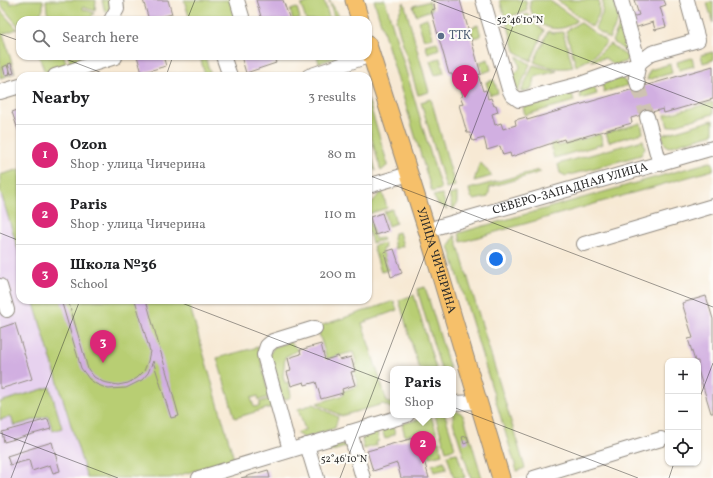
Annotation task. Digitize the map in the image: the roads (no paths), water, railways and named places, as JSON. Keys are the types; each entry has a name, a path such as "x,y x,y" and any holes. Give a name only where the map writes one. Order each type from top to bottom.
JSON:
{"main road":[{"path":"354,0 359,16"},
{"name":"УЛИЦА ЧИЧЕРИНА","path":"372,56 427,230 501,478"}],"street":[{"path":"113,16 117,9 116,0"},
{"path":"237,0 242,16"},
{"path":"483,0 509,90 516,99 523,100 580,84 639,62 652,53 698,40 686,0"},
{"path":"621,0 639,62 636,77 638,85"},
{"path":"68,72 106,60"},
{"path":"224,60 229,72"},
{"path":"318,72 347,60"},
{"path":"0,92 16,87"},
{"path":"647,117 660,164"},
{"name":"СЕВЕРО-ЗАПАДНАЯ УЛИЦА","path":"427,230 713,148"},
{"path":"372,185 409,174"},
{"path":"584,244 713,206"},
{"path":"0,286 7,310"},
{"path":"290,450 264,355 267,346 273,341 315,328"},
{"path":"456,403 478,402"},
{"path":"199,478 397,418"},
{"path":"350,432 363,478"},
{"path":"534,478 661,439"},
{"path":"308,445 317,478"}],"tunnel":[{"path":"638,85 647,117"}],"place":[{"name":"ТТК","path":"441,36"},
{"name":"Ozon","path":"465,98"},
{"name":"Школа №36","path":"103,363"},
{"name":"Paris","path":"423,464"}]}
